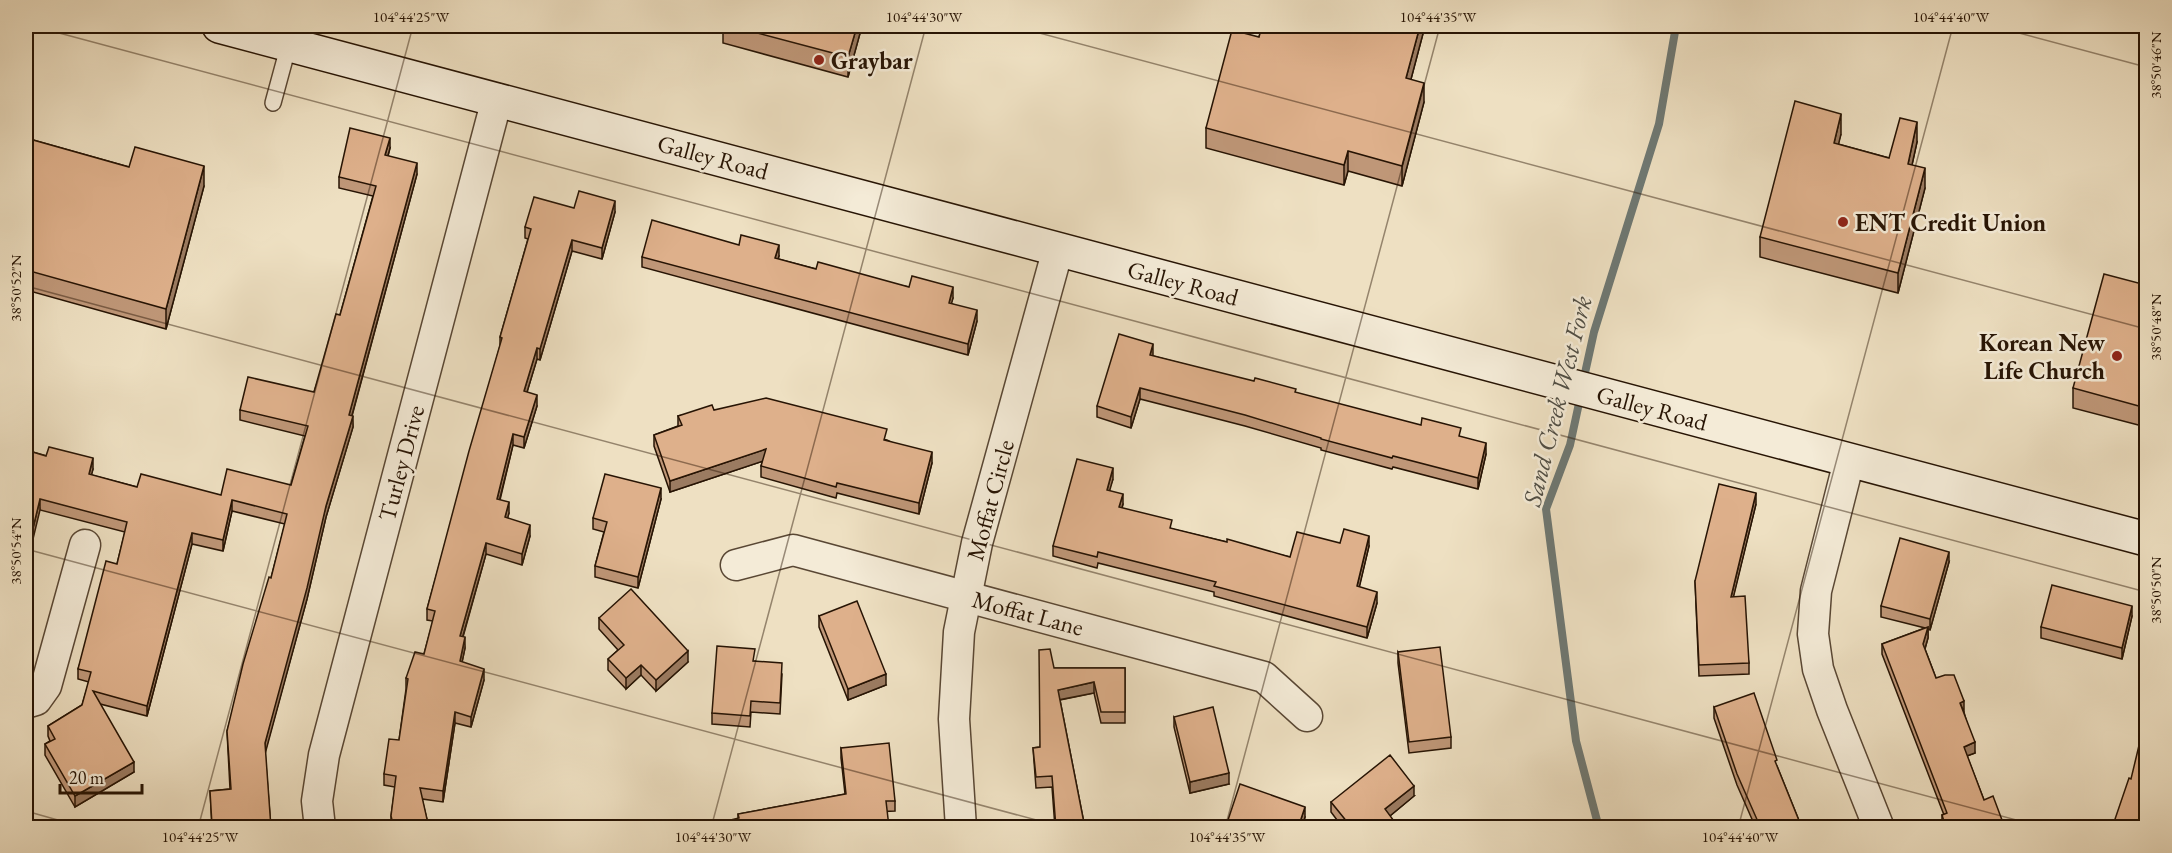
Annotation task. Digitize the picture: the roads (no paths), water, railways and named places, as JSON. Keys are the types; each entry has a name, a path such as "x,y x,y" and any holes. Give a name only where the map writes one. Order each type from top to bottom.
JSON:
{"main road":[{"name":"Galley Road","path":"219,26 2146,539"}],"street":[{"name":"Turley Drive","path":"320,828 316,801 324,755 498,99"},
{"name":"Moffat Circle","path":"961,828 954,719 959,632 977,543 1058,249"},
{"path":"1849,461 1816,591 1813,634 1818,669 1879,828"},
{"path":"26,703 36,700 46,686 85,545"},
{"name":"Moffat Lane","path":"736,566 793,550 1264,677 1307,716"}],"lane":[{"path":"273,103 289,44"}],"waterway":[{"name":"Sand Creek West Fork","path":"1583,382 1594,332 1659,124 1676,26"},
{"name":"Sand Creek West Fork","path":"1581,394 1570,445 1546,509 1576,741 1599,828"}],"place":[{"name":"Graybar","path":"819,60"},
{"name":"ENT Credit Union","path":"1843,222"},
{"name":"Korean New Life Church","path":"2117,356"}]}
